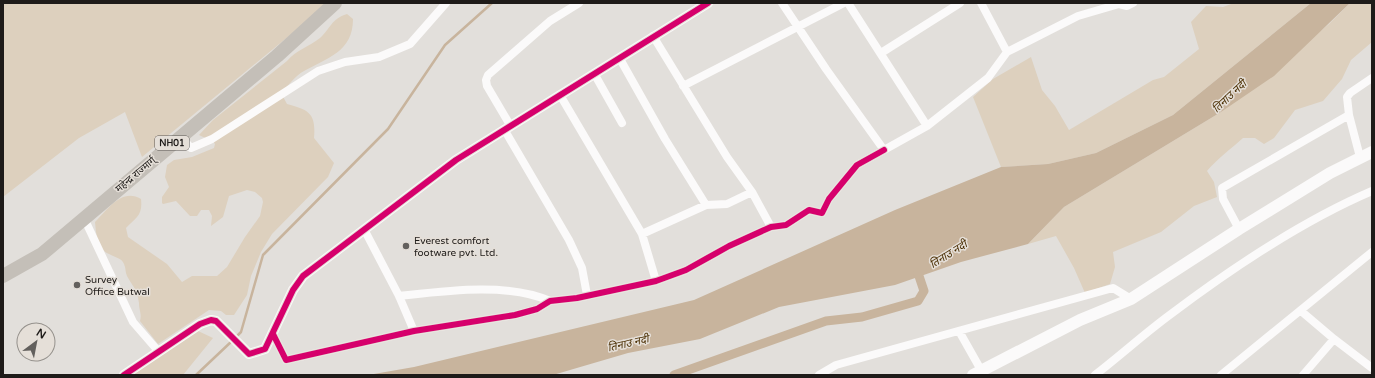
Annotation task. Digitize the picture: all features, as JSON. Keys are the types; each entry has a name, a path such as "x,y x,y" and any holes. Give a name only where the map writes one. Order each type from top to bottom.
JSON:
{"highway":[{"name":"महेन्द्र राज्मार्ग्","path":"3,276 42,254 180,136 277,56 336,3"}],"main road":[{"path":"977,372 1080,320 1132,299 1239,229 1330,173 1372,152"}],"street":[{"path":"180,136 191,148 212,139 318,71 345,62 379,57 410,44 446,3"},
{"path":"579,3 550,21 488,76 486,80 487,86 507,127 569,240 582,268 587,296"},
{"path":"124,375 200,324 211,320 216,321 249,354 265,349 293,290 303,276 456,160 708,3"},
{"path":"782,3 826,69 884,150"},
{"path":"683,85 844,3"},
{"path":"848,3 927,126"},
{"path":"881,53 960,3"},
{"path":"981,3 1007,52"},
{"path":"273,334 286,360 414,331 515,315 537,309 550,301 587,296 656,281 686,270 729,246 771,227 786,225 809,210 822,212 828,199 857,165 927,126 988,78 1007,52 1078,16 1119,3 1127,6 1133,3"},
{"path":"654,36 727,157 752,192 771,227"},
{"path":"620,59 665,139 706,205"},
{"path":"595,74 622,123"},
{"path":"1360,157 1349,115 1347,97 1350,93 1372,78"},
{"path":"560,95 642,234 656,281"},
{"path":"1239,229 1222,199 1222,188 1349,115"},
{"path":"1095,375 1171,314 1259,253 1333,208 1372,191"},
{"path":"642,234 706,205 728,204 752,192"},
{"path":"84,218 133,322 159,352"},
{"path":"365,230 399,296 414,331"},
{"path":"1221,375 1372,252"},
{"path":"819,375 836,365 1113,288 1132,299"},
{"path":"399,296 449,291 498,290 538,296 550,301"},
{"path":"1301,311 1372,368"},
{"path":"959,331 977,372"},
{"path":"1303,375 1334,339"}],"shaded area":[{"path":"3,3 329,3 142,157 125,112 79,138 3,197"},
{"path":"1234,3 1311,3 1173,115 1096,153 1048,164 1001,167 973,97 993,79 1031,57 1042,90 1055,106 1069,130 1153,80 1164,77 1199,49 1191,22 1206,6 1223,7"},
{"path":"1350,3 1372,3 1372,42 1351,60 1342,79 1323,101 1295,110 1274,138 1264,144 1255,138 1243,138 1216,162 1207,171 1214,182 1217,197 1194,206 1161,232 1113,252 1115,267 1110,284 1085,293 1074,268 1056,236 1028,244 1064,207 1221,112 1329,24"},
{"path":"347,14 353,19 352,30 344,47 330,58 301,73 281,93 287,104 301,108 310,114 314,123 314,138 334,163 328,177 272,234 261,252 251,276 247,295 234,315 226,315 221,311 209,310 158,344 140,321 141,314 137,294 127,276 123,262 105,252 102,248 98,240 95,222 110,206 121,198 134,196 141,199 140,213 126,228 128,237 167,264 182,282 192,276 217,276 227,267 260,216 263,202 262,198 255,192 247,190 229,196 223,217 211,226 212,216 209,210 201,210 197,216 190,216 176,201 162,203 162,197 169,187 165,177 167,165 174,160 192,157 214,148 214,142 199,135 213,120 294,54 320,38 338,18"},
{"path":"196,330 213,338 183,375 131,375"}],"water":[{"name":"तिनाउ नदी","path":"1311,3 1350,3 1274,76 1221,112 1064,207 1028,244 961,262 895,285 779,307 700,339 628,353 553,375 368,375 414,367 694,300 895,210 1001,167 1048,164 1096,153 1173,115"}],"waterway":[{"path":"236,337 241,332 263,255 388,129 445,45 492,3"},
{"path":"674,375 826,321 862,317 918,301 924,291 918,273"},
{"path":"196,375 232,341"}],"cycle path":[{"path":"124,375 200,324 211,320 216,321 249,354 265,349 293,290 303,276 456,160 708,3"},
{"path":"273,334 286,360 414,331 515,315 537,309 550,301 577,298 656,281 686,270 729,246 771,227 786,225 809,210 822,213 829,199 857,165 884,150"}],"place":[{"name":"Everest comfort footware pvt. Ltd.","path":"406,246"},
{"name":"Survey Office Butwal","path":"77,285"}]}
